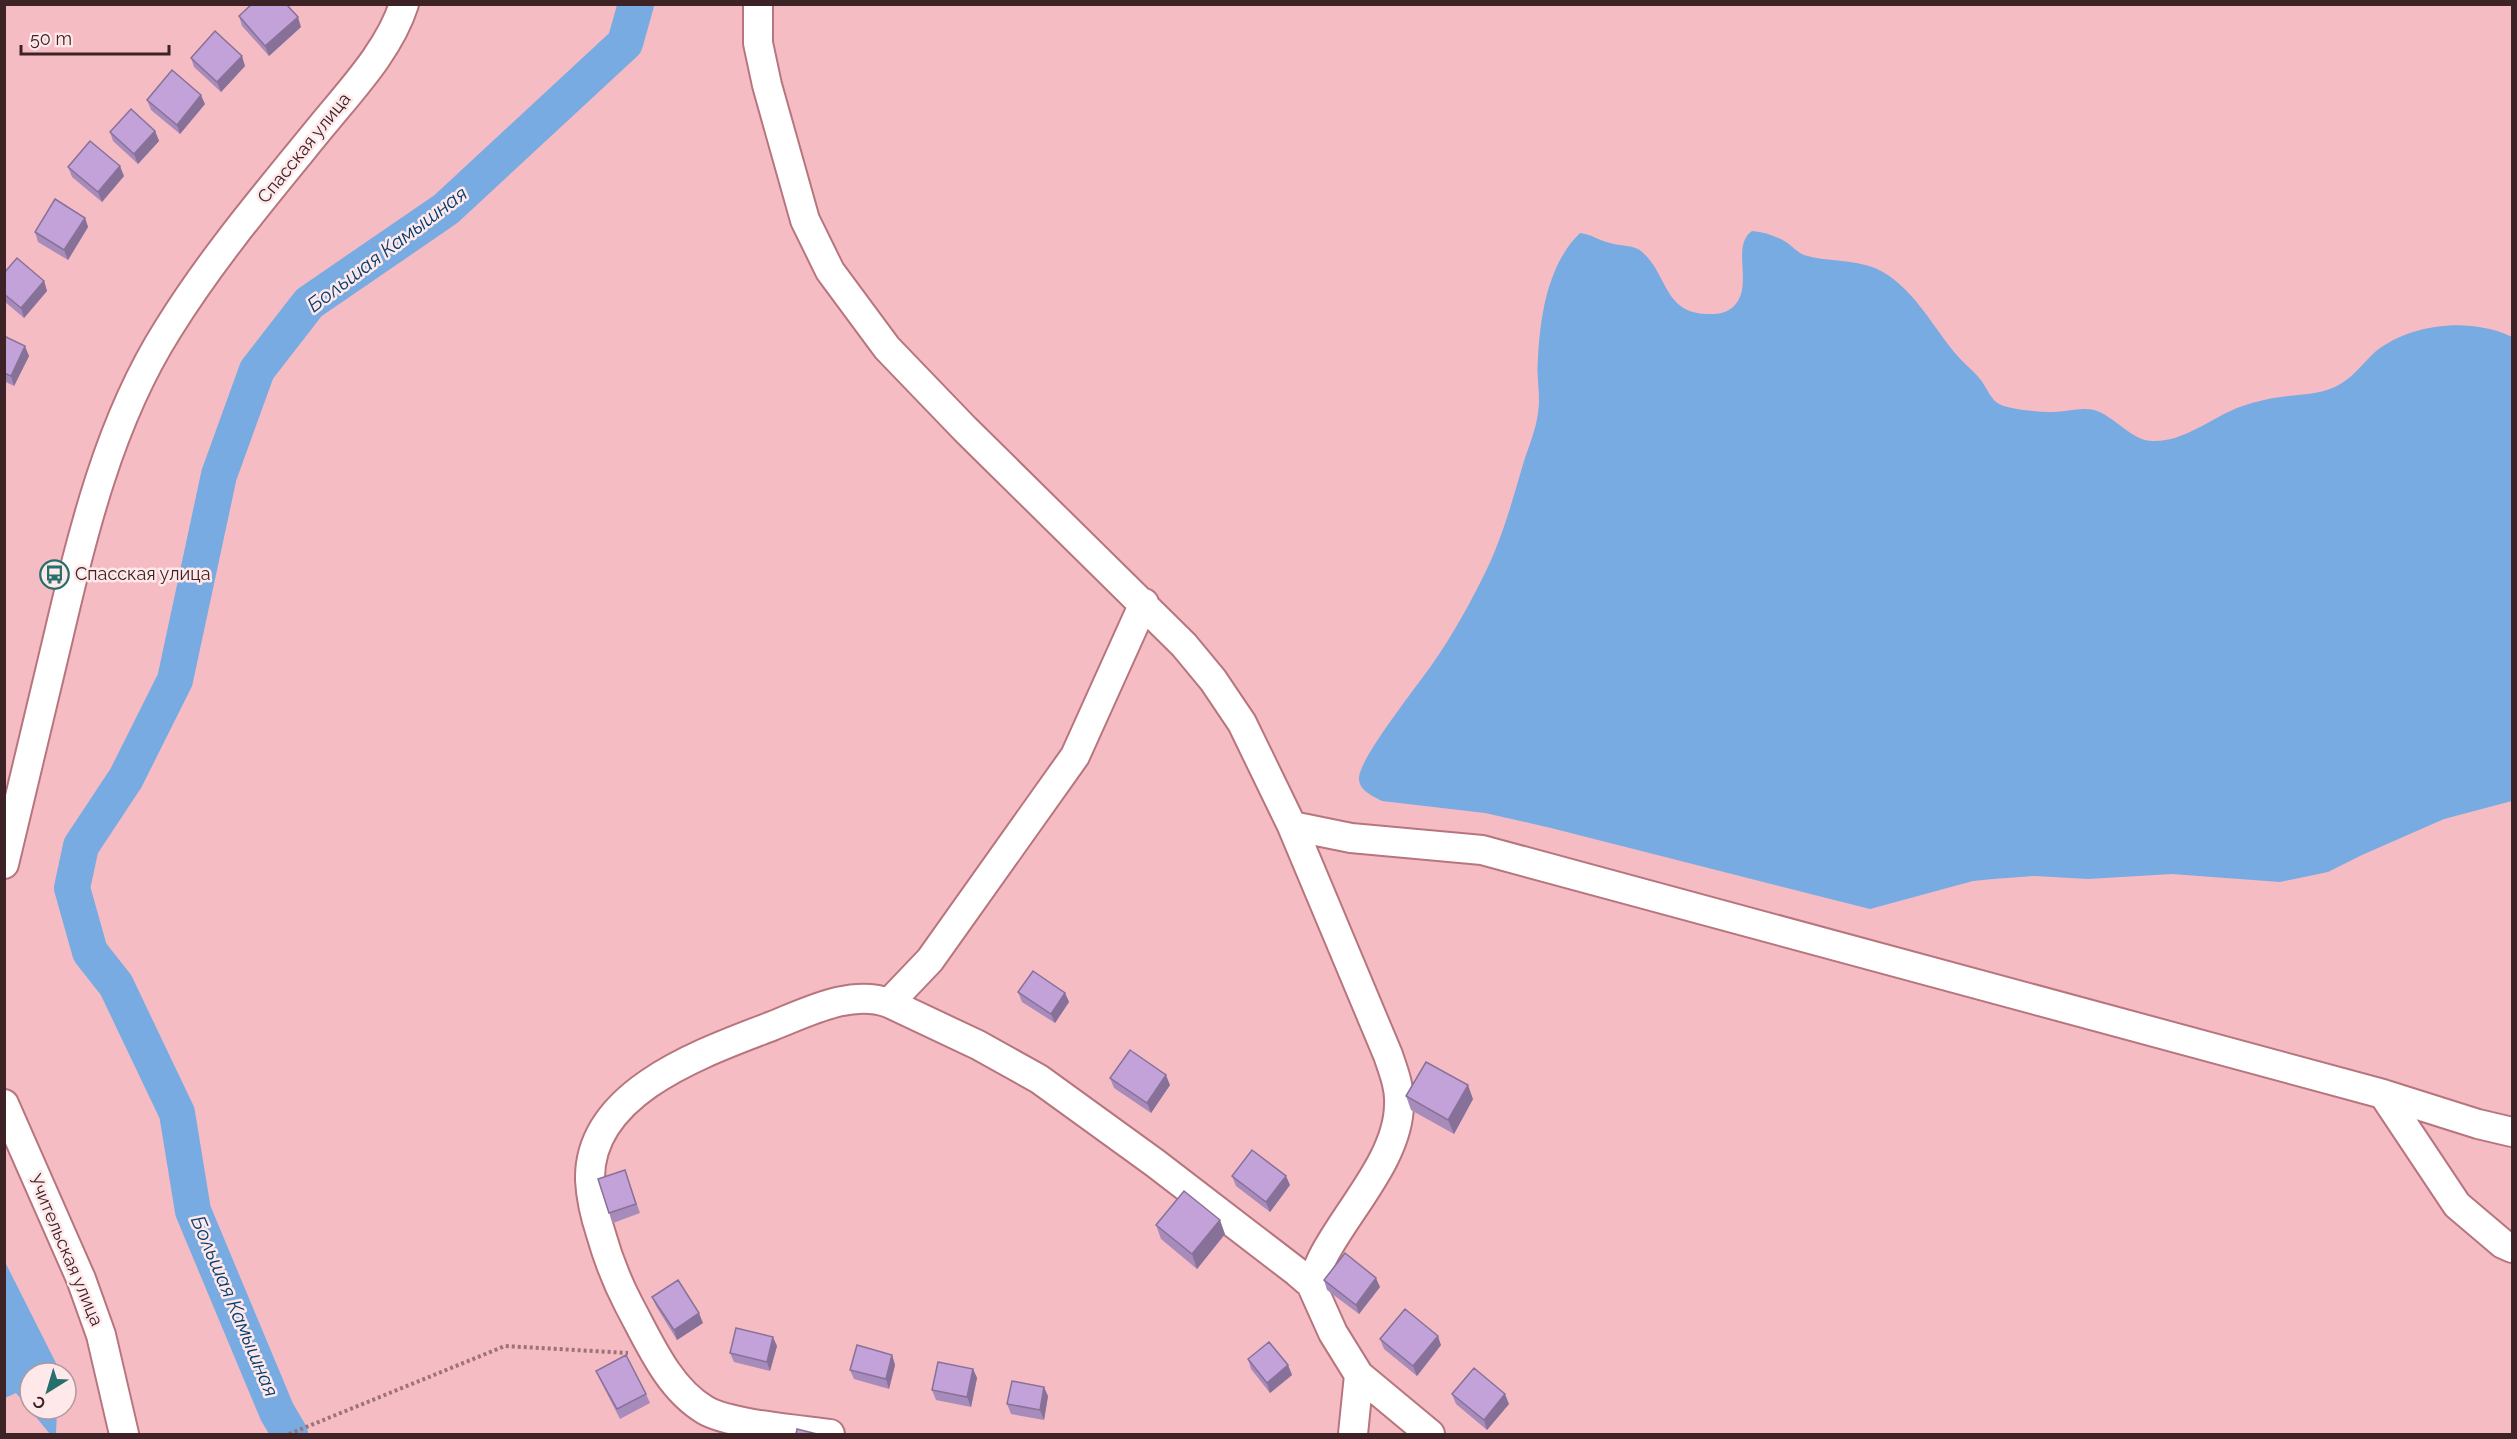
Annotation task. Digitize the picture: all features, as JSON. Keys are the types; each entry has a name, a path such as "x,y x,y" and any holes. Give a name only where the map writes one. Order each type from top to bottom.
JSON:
{"street":[{"name":"Спасская улица","path":"4,864 69,593 105,461 121,421 148,363 184,303 247,219 354,85 392,31 404,4"},
{"path":"758,4 758,43 767,85 805,220 830,271 887,348 965,429 1144,603 1184,645 1213,680 1242,723 1292,826 1388,1055 1400,1104 1394,1132 1379,1166 1324,1254 1311,1284"},
{"path":"889,1003 930,960 1075,756 1144,603"},
{"path":"1292,826 1351,838 1482,850 2383,1094 2478,1124 2512,1132"},
{"path":"830,1434 714,1415 690,1400 676,1385 656,1355 617,1282 593,1208 590,1178 596,1148 607,1125 625,1102 644,1086 675,1066 724,1044 825,1006 856,999 889,1003 978,1044 1039,1080 1155,1163 1311,1284 1333,1333 1359,1375 1430,1434"},
{"path":"2383,1094 2457,1205 2503,1244 2512,1248"},
{"name":"Учительская улица","path":"4,1104 81,1279 101,1335 124,1434"},
{"path":"1353,1434 1359,1375"}],"path":[{"path":"289,1434 505,1346 656,1355"}],"water":[{"path":"1752,231 1778,238 1804,255 1867,265 1888,275 1910,294 1955,353 1980,379 1994,400 2001,405 2040,412 2094,410 2145,440 2175,438 2237,408 2253,403 2320,392 2335,387 2347,380 2375,352 2390,342 2423,329 2460,325 2496,331 2512,337 2512,801 2444,819 2328,872 2280,882 2172,874 2088,879 2035,876 1973,881 1870,909 1551,828 1485,813 1382,801 1366,792 1359,782 1359,777 1369,753 1452,633 1488,567 1500,537 1537,419 1539,343 1544,308 1553,275 1569,246 1580,233 1638,249 1650,260 1674,299 1682,307 1693,312 1718,314 1733,307 1739,299 1743,278 1743,246"},
{"path":"4,1260 55,1361 18,1361 18,1395 16,1393 5,1398"},
{"path":"39,1421 57,1421 56,1434 50,1434"}],"building":[{"path":"252,4 286,4 298,17 265,46 239,16"},
{"path":"215,31 242,56 217,82 191,58"},
{"path":"172,70 201,95 177,125 147,100"},
{"path":"131,109 155,131 134,154 110,132"},
{"path":"90,141 120,166 98,192 68,167"},
{"path":"55,199 85,218 64,250 35,232"},
{"path":"17,258 44,281 21,308 4,294 4,273"},
{"path":"4,336 25,346 11,376 4,373"},
{"path":"1033,971 1065,993 1051,1014 1018,992"},
{"path":"1130,1050 1166,1075 1147,1103 1110,1078"},
{"path":"1426,1062 1468,1085 1448,1120 1406,1096"},
{"path":"1252,1150 1286,1176 1266,1202 1232,1176"},
{"path":"625,1170 636,1204 609,1213 598,1179"},
{"path":"1184,1191 1220,1220 1192,1254 1156,1225"},
{"path":"1345,1253 1376,1278 1356,1305 1324,1280"},
{"path":"678,1280 699,1313 674,1330 652,1297"},
{"path":"1405,1309 1438,1336 1413,1366 1380,1339"},
{"path":"736,1328 773,1337 767,1362 730,1353"},
{"path":"1269,1342 1288,1365 1267,1383 1248,1359"},
{"path":"857,1345 892,1355 886,1379 850,1370"},
{"path":"626,1355 646,1394 617,1409 596,1371"},
{"path":"938,1362 973,1369 967,1397 932,1390"},
{"path":"1474,1368 1505,1394 1484,1420 1452,1394"},
{"path":"1012,1381 1044,1387 1040,1410 1007,1404"},
{"path":"797,1429 817,1434 796,1434"}],"waterway":[{"name":"Большая Камышная","path":"290,1434 277,1412 193,1211 177,1113 116,985 90,952 72,888 81,846 126,778 175,680 219,475 257,370 309,303 446,209 625,43 636,4"}],"place":[{"name":"Спасская улица","path":"54,574"}]}
